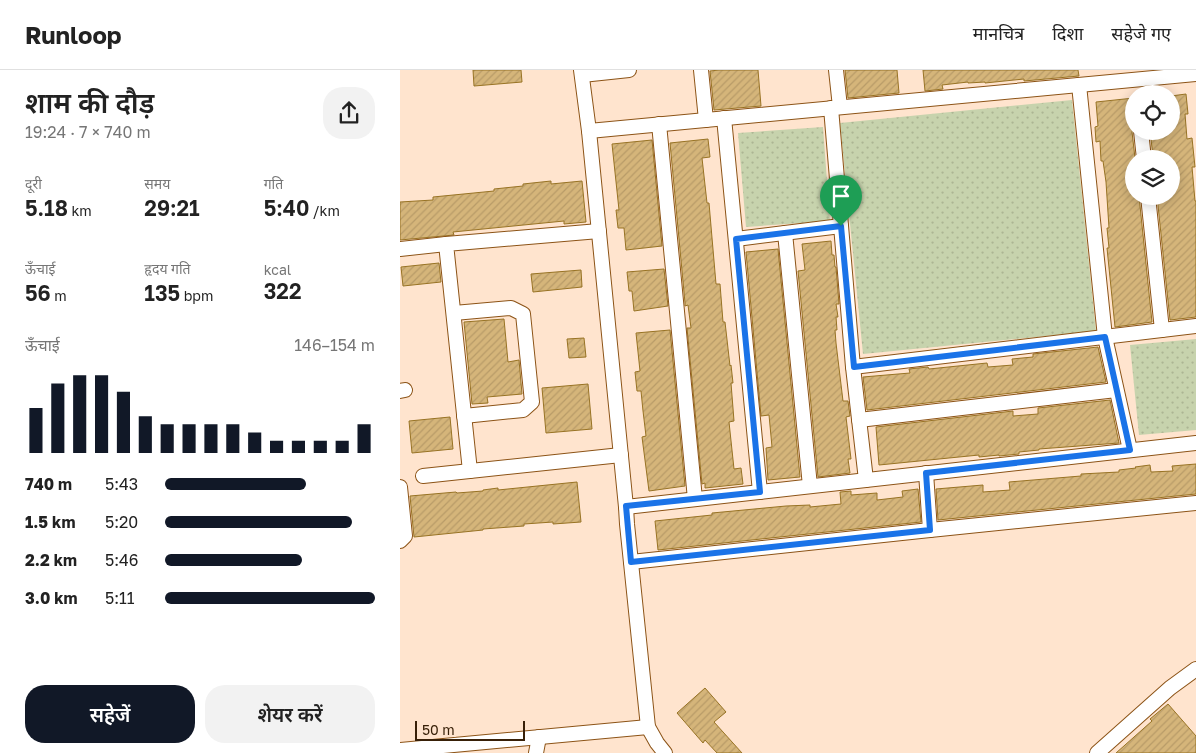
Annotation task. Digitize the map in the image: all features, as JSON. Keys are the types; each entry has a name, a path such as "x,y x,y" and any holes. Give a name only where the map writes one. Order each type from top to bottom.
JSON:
{"street":[{"path":"629,70 582,72 648,727 656,743 665,753"},
{"path":"701,70 706,120"},
{"path":"836,70 841,226 866,480"},
{"path":"589,131 1196,74"},
{"path":"1136,79 1136,85"},
{"path":"1079,85 1105,337 1130,450"},
{"path":"724,118 760,492"},
{"path":"658,124 695,499"},
{"path":"1149,205 1162,330"},
{"path":"736,239 841,226"},
{"path":"400,248 599,231"},
{"path":"785,233 810,486"},
{"path":"446,244 470,471"},
{"path":"454,313 510,308 523,314 532,402 523,410 464,416"},
{"path":"854,367 1196,326"},
{"path":"859,420 1116,390"},
{"path":"626,506 1196,443"},
{"path":"423,476 621,455"},
{"path":"926,473 930,530"},
{"path":"400,487 405,536 400,541"},
{"path":"631,562 1196,503"},
{"path":"1097,753 1170,688 1196,669"},
{"path":"400,750 485,748 539,737 648,727"},
{"path":"536,753 539,737"}],"green space":[{"path":"1072,100 1096,331 863,354 840,123"},
{"path":"823,127 830,221 746,227 738,133"},
{"path":"1196,339 1196,430 1139,435 1130,345"}],"building":[{"path":"473,70 521,70 522,82 474,86"},
{"path":"758,70 761,106 714,110 710,71"},
{"path":"845,70 897,70 899,93 848,98"},
{"path":"923,70 1078,70 1079,76 1024,81 1024,79 985,83 968,82 942,85 943,89 925,91"},
{"path":"1186,94 1188,114 1185,114 1187,139 1192,138 1195,167 1192,167 1196,201 1196,317 1170,320 1158,205 1180,205 1180,150 1152,150 1151,140 1180,140 1180,95"},
{"path":"1125,99 1125,140 1133,140 1134,150 1125,150 1125,205 1140,205 1152,322 1115,327 1107,248 1109,248 1107,228 1109,228 1106,182 1103,161 1101,161 1100,141 1096,142 1095,127 1098,126 1096,102"},
{"path":"708,139 710,157 702,158 707,203 709,203 716,284 720,284 723,322 725,322 733,383 731,383 734,421 729,422 734,469 741,468 743,484 705,488 705,483 702,484 687,328 691,328 688,305 685,306 670,143"},
{"path":"652,140 662,246 626,250 624,228 618,228 616,210 619,210 612,144"},
{"path":"551,181 551,184 582,181 586,222 564,224 564,221 453,232 454,235 400,240 400,202 433,200 433,197 494,191 494,189"},
{"path":"831,241 832,255 834,255 836,267 839,304 836,304 838,317 836,317 837,330 835,330 836,343 843,401 848,401 850,416 846,417 851,459 848,459 850,473 818,477 798,271 805,270 802,244"},
{"path":"778,249 800,477 768,480 766,448 772,447 769,415 761,416 746,252"},
{"path":"439,263 441,282 403,286 401,267"},
{"path":"664,269 668,306 634,311 632,291 629,291 627,272"},
{"path":"581,270 582,287 533,292 531,274"},
{"path":"504,319 508,362 519,360 522,394 487,397 488,403 472,404 464,322"},
{"path":"670,330 685,486 649,491 642,437 646,436 641,391 637,391 635,372 640,371 636,333"},
{"path":"584,338 586,357 569,358 567,339"},
{"path":"1098,347 1106,382 867,410 863,377 910,373 909,369 928,367 929,369 987,363 988,367 1013,365 1012,359 1033,357 1033,354"},
{"path":"588,384 592,429 546,433 542,388"},
{"path":"1110,400 1119,443 1039,449 999,456 979,457 979,455 879,465 876,427 1013,411 1013,416 1038,414 1038,408"},
{"path":"450,417 453,449 412,453 409,421"},
{"path":"1196,464 1196,494 938,520 936,489 983,485 983,492 1010,490 1009,482 1119,472 1119,470 1150,465 1151,472 1173,471 1172,466"},
{"path":"577,482 581,522 524,524 524,526 414,537 410,496"},
{"path":"918,489 921,522 658,550 655,521 786,506 810,505 810,507 841,504 840,492 851,491 851,495 877,493 877,500 903,497 902,491"},
{"path":"705,688 726,712 714,722 742,753 717,753 705,740 703,743 677,713"},
{"path":"1168,704 1196,736 1196,753 1116,753 1152,721 1150,719"}],"route":[{"path":"841,226 854,367 1105,337 1130,450 926,473 930,530 631,562 626,506 760,492 736,239 841,226"}]}
